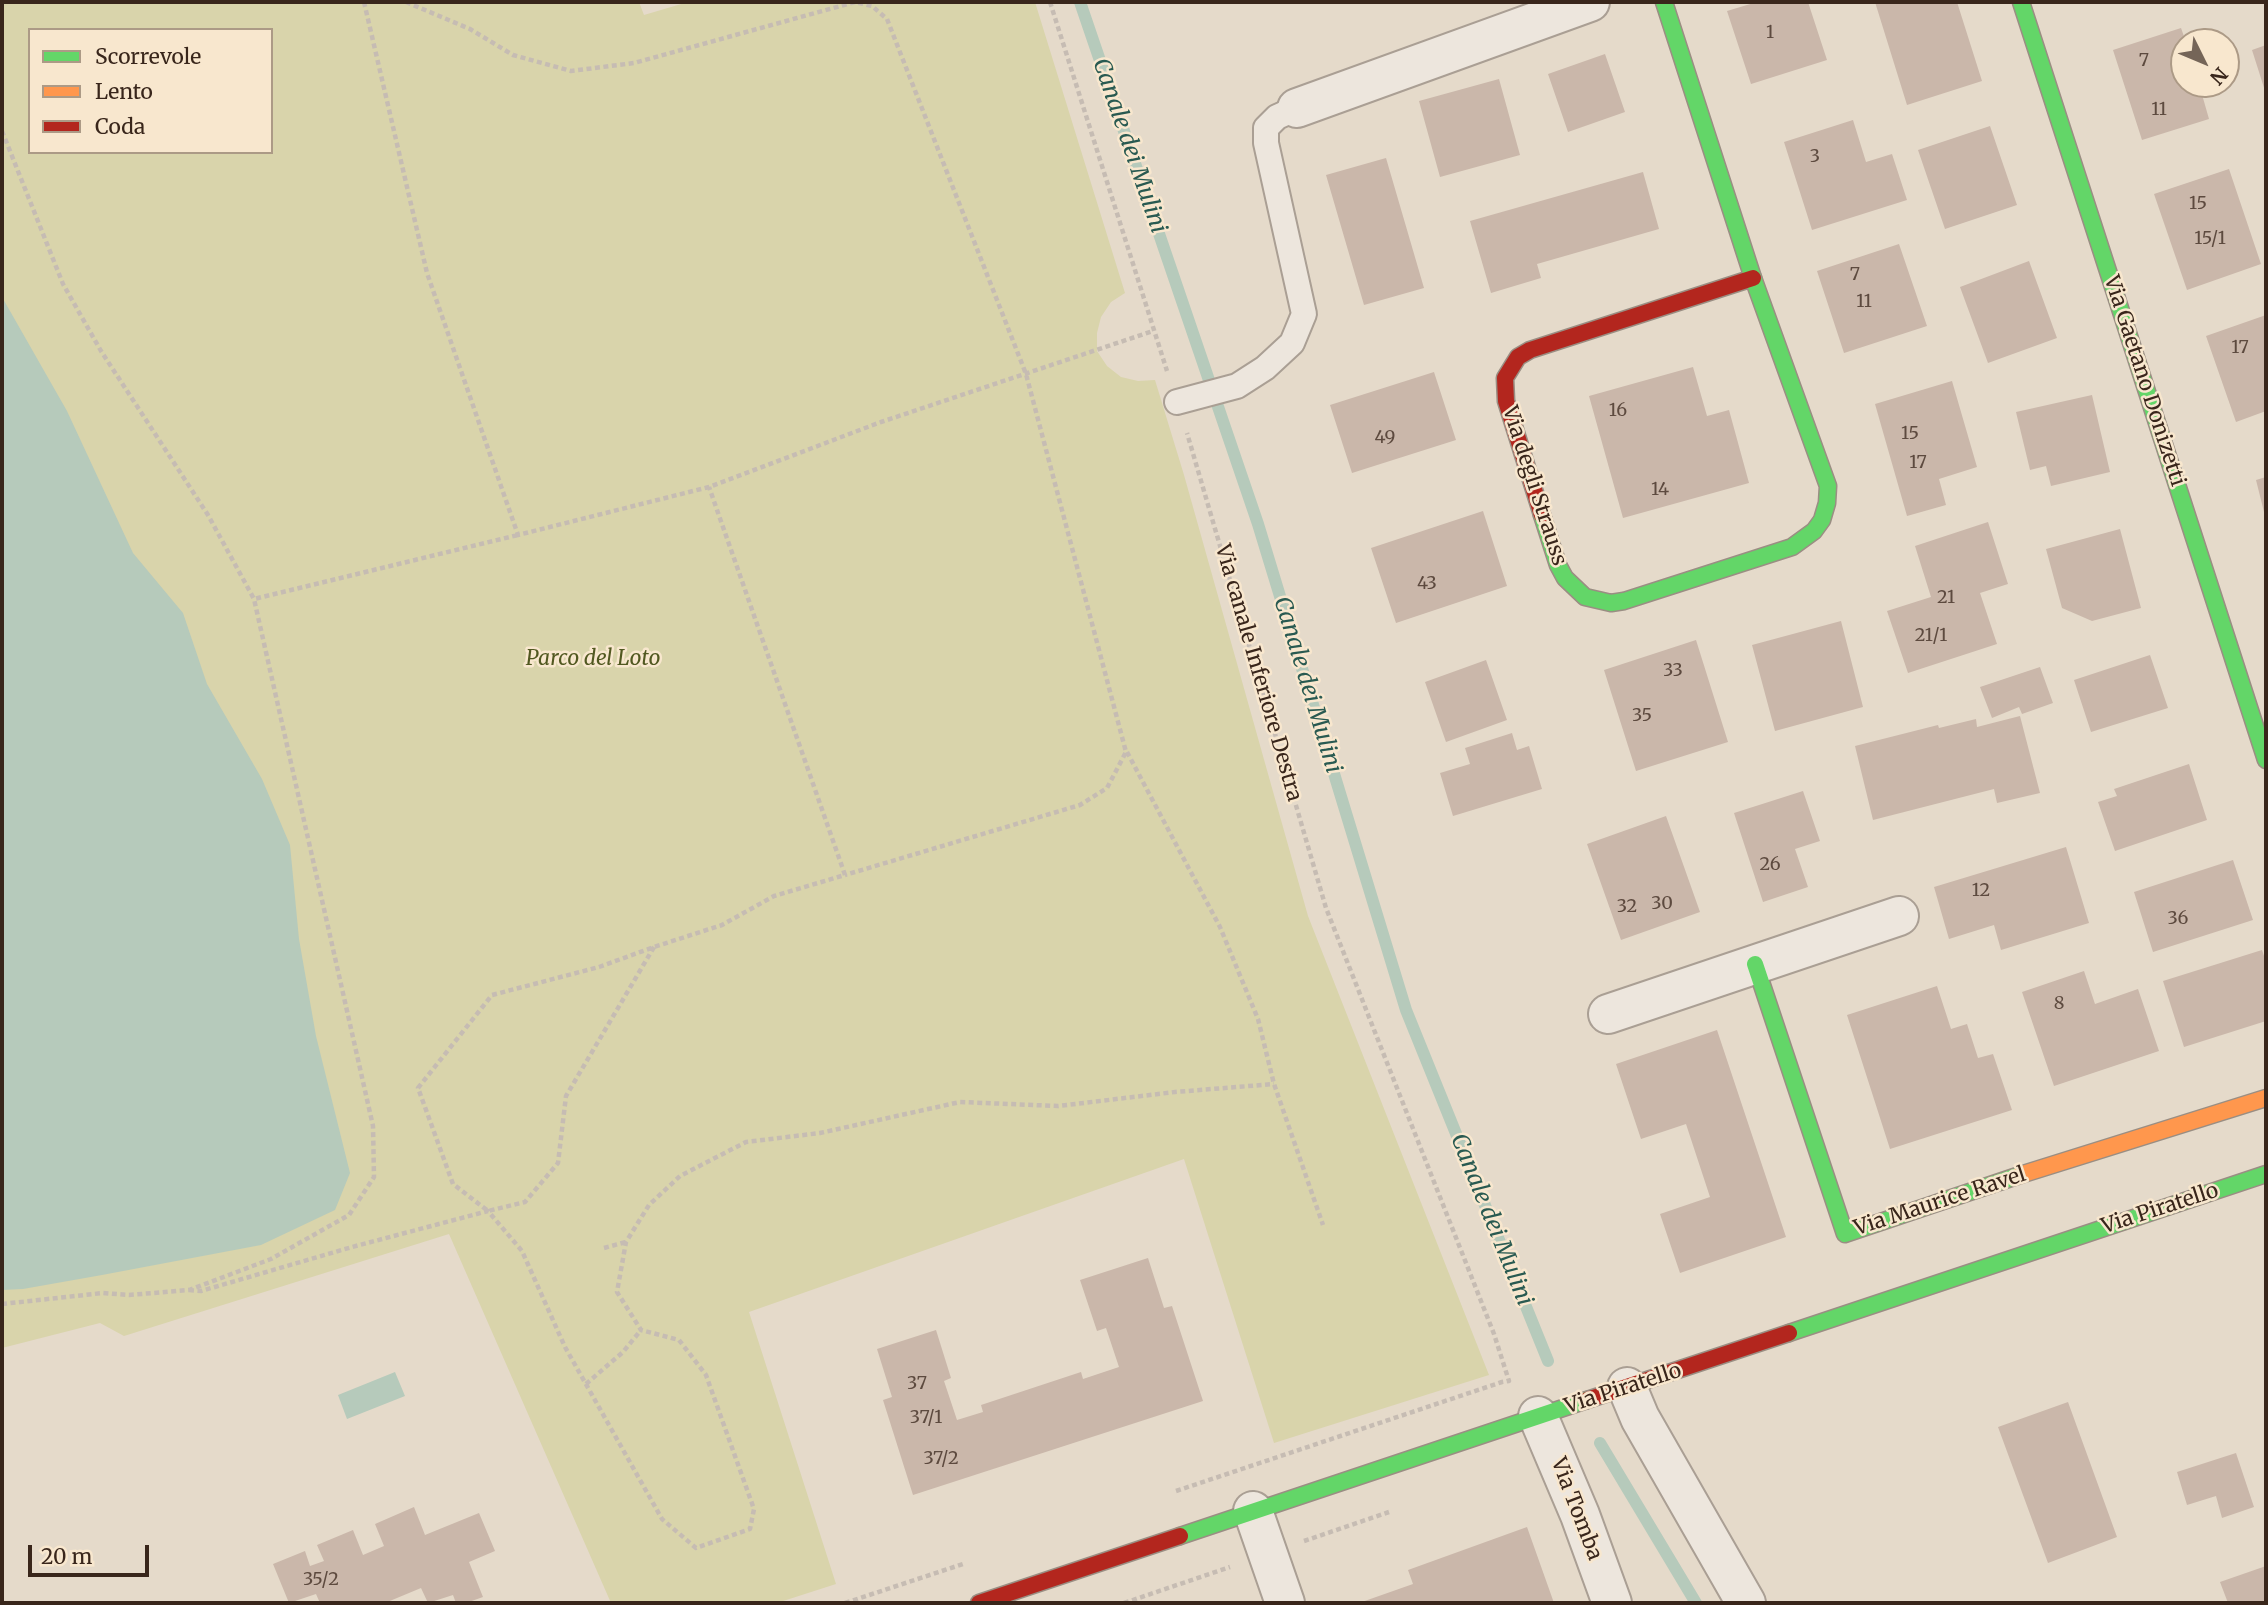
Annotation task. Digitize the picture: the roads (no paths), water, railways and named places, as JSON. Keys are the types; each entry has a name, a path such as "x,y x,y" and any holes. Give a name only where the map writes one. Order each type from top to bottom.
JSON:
{"street":[{"path":"1297,108 1590,2"},
{"name":"Via degli Strauss","path":"1664,2 1754,278 1828,486 1827,503 1822,520 1804,540 1792,547 1624,601 1597,601 1585,597 1565,578 1558,565 1506,401 1505,378 1510,368 1530,350 1754,278"},
{"name":"Via Gaetano Donizetti","path":"2021,2 2266,760"},
{"path":"1608,1014 1899,916"},
{"name":"Via Maurice Ravel","path":"1755,964 1845,1234 2069,1159 2266,1098"},
{"name":"Via Piratello","path":"979,1603 2266,1174"},
{"path":"1627,1387 1640,1418 1746,1603"},
{"name":"Via Tomba","path":"1538,1416 1580,1515 1612,1603"},
{"path":"1253,1511 1285,1603"}],"lane":[{"path":"1177,402 1237,386 1265,368 1292,343 1304,314 1266,144 1266,128 1277,117 1297,108"}],"waterway":[{"name":"Canale dei Mulini","path":"1080,2 1258,524 1406,1010 1548,1361"},
{"name":"Canale dei Mulini","path":"1600,1443 1696,1603"}],"park label":[{"name":"Parco del Loto","path":"593,659"}]}
